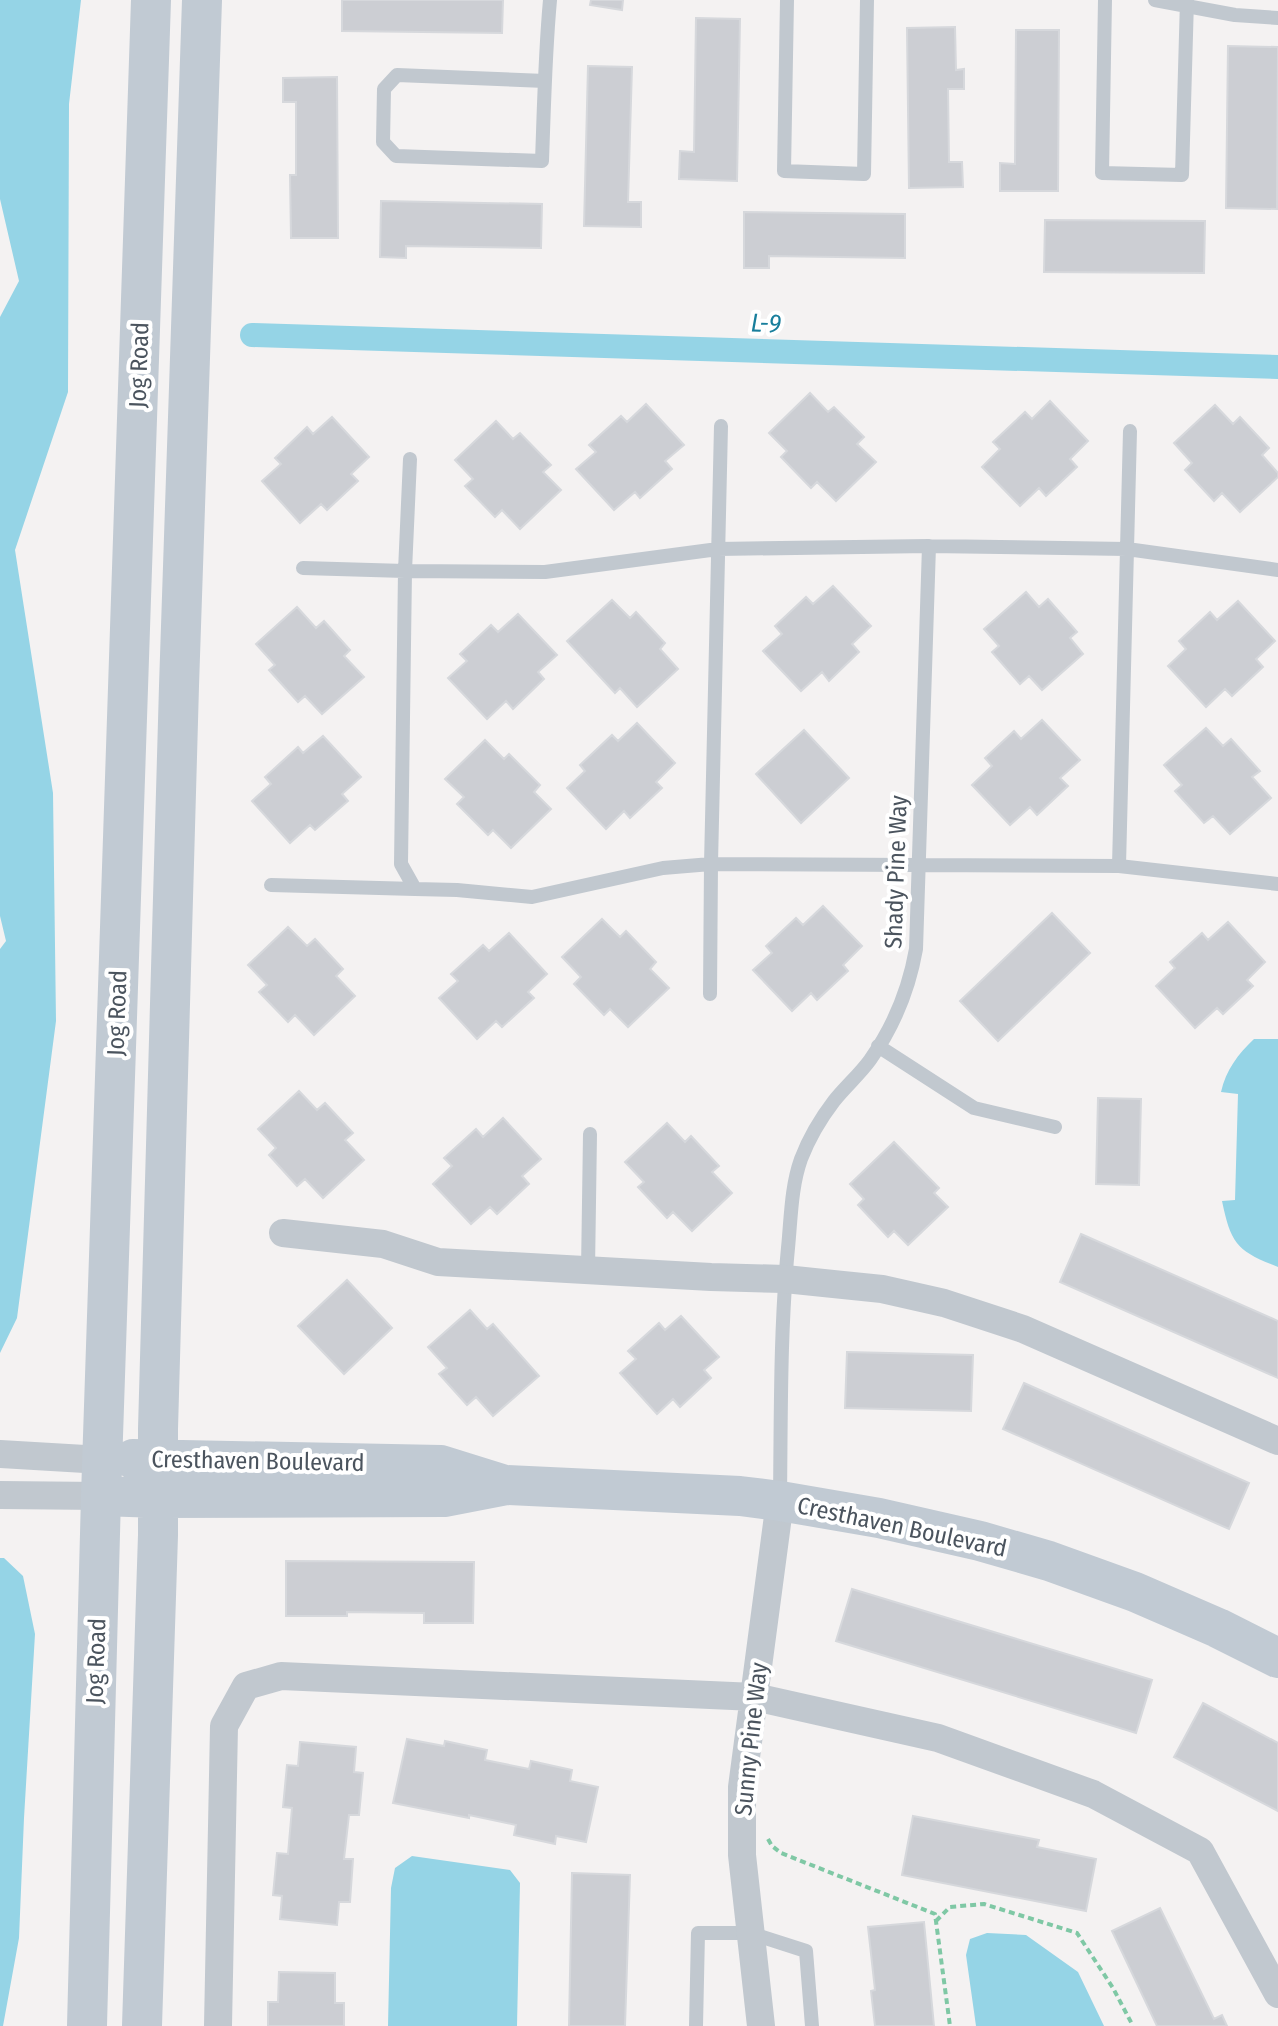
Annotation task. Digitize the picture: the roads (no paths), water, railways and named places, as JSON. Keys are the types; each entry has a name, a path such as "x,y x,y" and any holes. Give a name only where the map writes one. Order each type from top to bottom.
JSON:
{"main road":[{"name":"Jog Road","path":"87,2026 101,1478 151,0"},
{"name":"Jog Road","path":"142,2026 159,1498 179,686 202,0"},
{"path":"128,685 179,686"},
{"name":"Cresthaven Boulevard","path":"101,1478 158,1459 441,1465 506,1485"},
{"name":"Cresthaven Boulevard","path":"101,1478 159,1498 444,1497 506,1485 740,1496 780,1501 879,1518 980,1541 1049,1561 1135,1592 1278,1658"}],"street":[{"path":"283,1233 383,1244 438,1262 785,1279 882,1289 944,1303 1023,1329 1278,1441"},
{"path":"0,1454 101,1478"},
{"path":"0,1495 101,1478"},
{"name":"Sunny Pine Way","path":"761,2026 742,1855 742,1787 780,1501"},
{"path":"218,2026 224,1726 246,1686 281,1676 755,1697 938,1738 1093,1794 1200,1851 1278,1994"}],"lane":[{"path":"545,81 397,75 384,89 383,142 396,156 542,161 550,0"},
{"path":"787,0 784,171 864,174 867,0"},
{"path":"1105,0 1102,173 1182,175 1187,3"},
{"path":"1155,0 1187,3 1235,15 1278,18"},
{"path":"710,994 721,426"},
{"path":"1119,866 1130,431"},
{"path":"410,459 405,571 401,864 415,889"},
{"path":"303,568 545,572 718,549 929,546 1127,549 1278,570"},
{"name":"Shady Pine Way","path":"780,1501 783,1304 793,1190 801,1159 815,1129 834,1101 869,1061 890,1028 912,974 916,949 929,546"},
{"path":"271,885 457,890 532,897 663,868 711,864 1119,866 1278,884"},
{"path":"878,1046 974,1108 1055,1127"},
{"path":"588,1270 590,1134"},
{"path":"696,2026 698,1933 750,1933 806,1951 812,2026"}],"water":[{"path":"0,0 81,0 69,104 68,392 15,550 53,793 56,1021 17,1318 0,1353 0,949 6,941 0,916 0,317 19,281 0,199"},
{"path":"1254,1039 1278,1039 1278,1267 1253,1256 1238,1244 1229,1227 1222,1201 1235,1200 1238,1094 1221,1092 1233,1063"},
{"path":"0,1558 4,1558 23,1576 35,1634 19,1938 3,2026 0,2026"},
{"path":"412,1856 510,1870 520,1883 517,2026 388,2026 391,1888 395,1868"},
{"path":"987,1933 1026,1935 1078,1972 1104,2026 976,2026 966,1955 970,1939"}],"waterway":[{"name":"L-9","path":"252,335 1278,367"}]}
